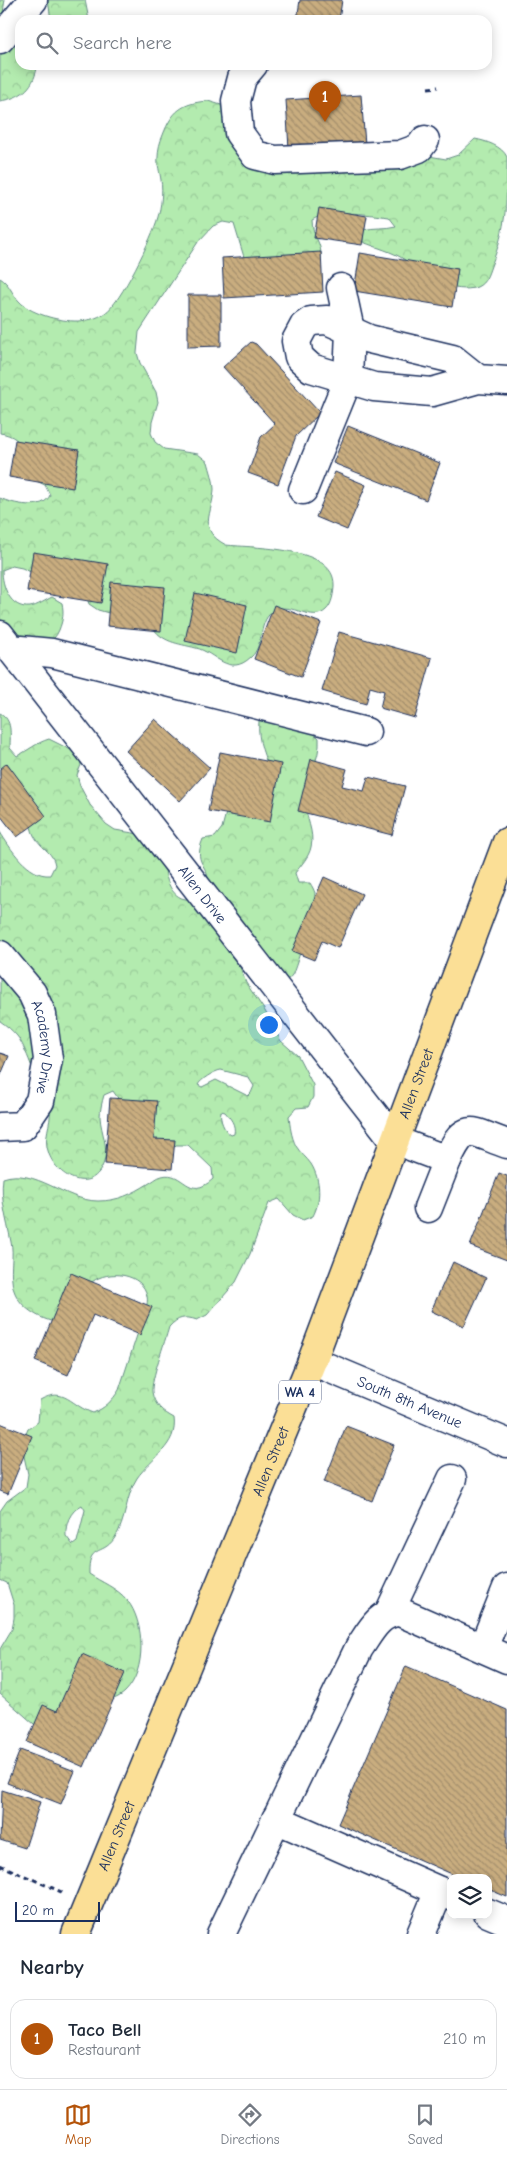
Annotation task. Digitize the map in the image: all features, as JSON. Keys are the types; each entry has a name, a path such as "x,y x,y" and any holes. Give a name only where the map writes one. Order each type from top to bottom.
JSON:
{"main road":[{"name":"Allen Street","path":"76,1934 90,1904 312,1361 507,842"}],"street":[{"path":"20,15 33,0"},
{"path":"0,39 15,21"},
{"path":"249,70 242,78 236,101 239,133 255,155 275,160 400,155 419,148 425,140"},
{"path":"303,490 348,379 350,330 341,288"},
{"path":"478,379 453,359 369,339 328,320 319,319 311,321 304,326 296,341 299,357 304,364 311,368 374,387 432,392 478,379 507,381"},
{"name":"Allen Drive","path":"5,642 366,732"},
{"name":"Allen Drive","path":"5,642 394,1140"},
{"name":"Academy Drive","path":"0,955 32,993 42,1015 48,1059 40,1101 23,1126 1,1128"},
{"path":"428,1208 447,1160 457,1139 463,1134 472,1131 507,1144"},
{"path":"394,1140 447,1160"},
{"name":"South 8th Avenue","path":"312,1361 507,1443"},
{"path":"221,1934 359,1648 378,1621 389,1613 452,1479"},
{"path":"389,1613 400,1612 495,1653 507,1588"},
{"path":"276,1819 445,1894 421,1934"},
{"path":"492,1915 507,1921"}],"path":[{"path":"428,88 438,87"},
{"path":"0,1865 90,1904"}],"green space":[{"path":"0,0 5,0 3,22 6,35 15,47 15,70 36,70 29,87 14,98 0,101"},
{"path":"48,0 85,0 88,15 50,15"},
{"path":"208,101 231,108 248,145 412,153 446,159 458,155 475,139 493,145 505,153 507,157 505,213 496,252 485,281 477,287 460,289 438,283 400,257 363,242 363,230 396,226 389,217 338,213 320,217 312,220 312,226 320,249 321,261 247,267 234,224 223,222 213,226 198,242 139,332 137,353 140,363 156,392 158,402 151,433 155,442 164,449 198,454 208,462 214,489 208,520 211,533 217,539 226,545 290,552 307,556 321,563 331,572 334,585 330,605 321,613 315,614 308,614 288,608 275,610 269,614 263,626 255,652 243,663 236,665 222,662 203,650 165,639 151,625 98,610 89,604 82,584 33,573 12,566 2,570 2,576 8,595 12,600 23,607 30,607 52,597 62,603 63,607 59,630 54,638 48,642 41,643 24,640 0,629 0,498 20,504 35,505 47,500 50,495 45,485 34,480 21,444 9,435 0,433 0,278 22,304 45,316 78,321 99,317 105,313 127,284 143,253 158,217 162,189 158,151 166,127 174,114 185,106"},
{"path":"268,712 301,722 319,738 318,754 305,801 312,836 311,847 307,858 295,873 298,883 310,883 315,893 294,970 291,976 283,983 237,959 246,983 265,1011 281,1041 298,1056 313,1085 313,1097 308,1107 296,1108 289,1116 296,1146 311,1164 317,1177 319,1197 313,1216 303,1220 293,1215 279,1199 269,1203 250,1254 236,1282 207,1315 197,1320 182,1318 175,1321 169,1327 156,1370 152,1392 160,1408 174,1418 172,1436 168,1444 137,1478 133,1485 121,1524 114,1539 93,1554 89,1565 89,1574 119,1592 133,1609 140,1633 141,1646 137,1672 132,1683 119,1696 43,1732 0,1694 0,1649 12,1629 14,1605 7,1583 0,1580 0,1511 7,1501 26,1487 28,1474 23,1452 23,1441 28,1429 38,1422 40,1400 49,1396 62,1396 93,1413 114,1398 119,1390 146,1308 147,1296 139,1282 132,1278 107,1275 87,1286 60,1323 44,1319 28,1310 13,1289 12,1247 3,1202 3,1178 27,1177 74,1196 98,1201 112,1200 124,1196 162,1176 176,1177 192,1187 205,1185 213,1179 212,1168 188,1145 176,1145 168,1153 156,1153 113,1091 104,1095 101,1109 100,1117 106,1150 104,1162 99,1172 92,1178 76,1179 67,1176 53,1163 46,1142 50,1115 49,1107 20,1041 14,1032 0,1021 0,832 20,860 34,871 50,875 55,865 50,854 32,832 28,802 0,776 0,713 9,723 10,748 17,756 49,739 79,754 81,765 77,775 80,786 90,805 106,824 115,830 151,836 164,852 166,876 172,890 181,898 187,899 193,899 207,892 208,876 200,856 203,839 215,837 222,828 228,805 272,776 260,743 259,721","holes":["221,1070 248,1077 254,1086 251,1093 248,1096 216,1080 202,1087 198,1085 208,1076","221,1111 225,1112 231,1119 234,1134 231,1135 224,1128","82,1505 85,1510 77,1542 73,1545 66,1536 66,1527 71,1514"]}],"building":[{"path":"300,0 342,0 340,15 298,15"},
{"path":"361,95 365,144 289,149 286,100"},
{"path":"319,208 367,216 362,245 314,238"},
{"path":"321,252 323,292 224,298 222,258"},
{"path":"360,253 458,269 452,307 354,291"},
{"path":"188,295 221,295 221,346 188,347"},
{"path":"251,342 256,344 320,413 296,436 278,484 248,473 261,437 275,424 223,367"},
{"path":"348,426 440,463 426,500 333,463"},
{"path":"15,440 79,450 73,488 9,477"},
{"path":"335,472 366,485 347,530 316,517"},
{"path":"33,552 108,564 101,603 27,591"},
{"path":"111,582 165,587 161,631 107,626"},
{"path":"195,593 247,605 237,653 185,641"},
{"path":"274,605 321,623 301,677 254,659"},
{"path":"339,632 432,658 415,718 380,708 384,691 370,687 366,704 322,691"},
{"path":"155,719 210,768 180,801 126,751"},
{"path":"220,752 281,764 270,822 208,811"},
{"path":"311,759 347,769 342,786 364,791 368,777 405,786 392,835 298,811"},
{"path":"7,763 46,816 17,837 0,815 0,769"},
{"path":"324,877 362,894 338,948 322,941 314,960 292,951"},
{"path":"0,1053 9,1056 0,1077"},
{"path":"110,1098 157,1101 154,1139 175,1140 172,1169 105,1164"},
{"path":"499,1173 507,1176 507,1260 470,1246"},
{"path":"453,1262 486,1278 464,1326 431,1311"},
{"path":"71,1273 152,1307 140,1335 93,1315 68,1375 35,1361"},
{"path":"0,1423 32,1436 8,1494 0,1491"},
{"path":"346,1426 394,1445 372,1501 324,1482"},
{"path":"82,1654 125,1673 84,1767 27,1742 43,1705 57,1711"},
{"path":"406,1666 507,1710 507,1897 492,1891 492,1874 452,1874 338,1824"},
{"path":"20,1750 75,1771 61,1804 7,1783"},
{"path":"2,1790 40,1802 25,1848 0,1840"}],"place":[{"name":"Taco Bell","path":"325,122"}]}
